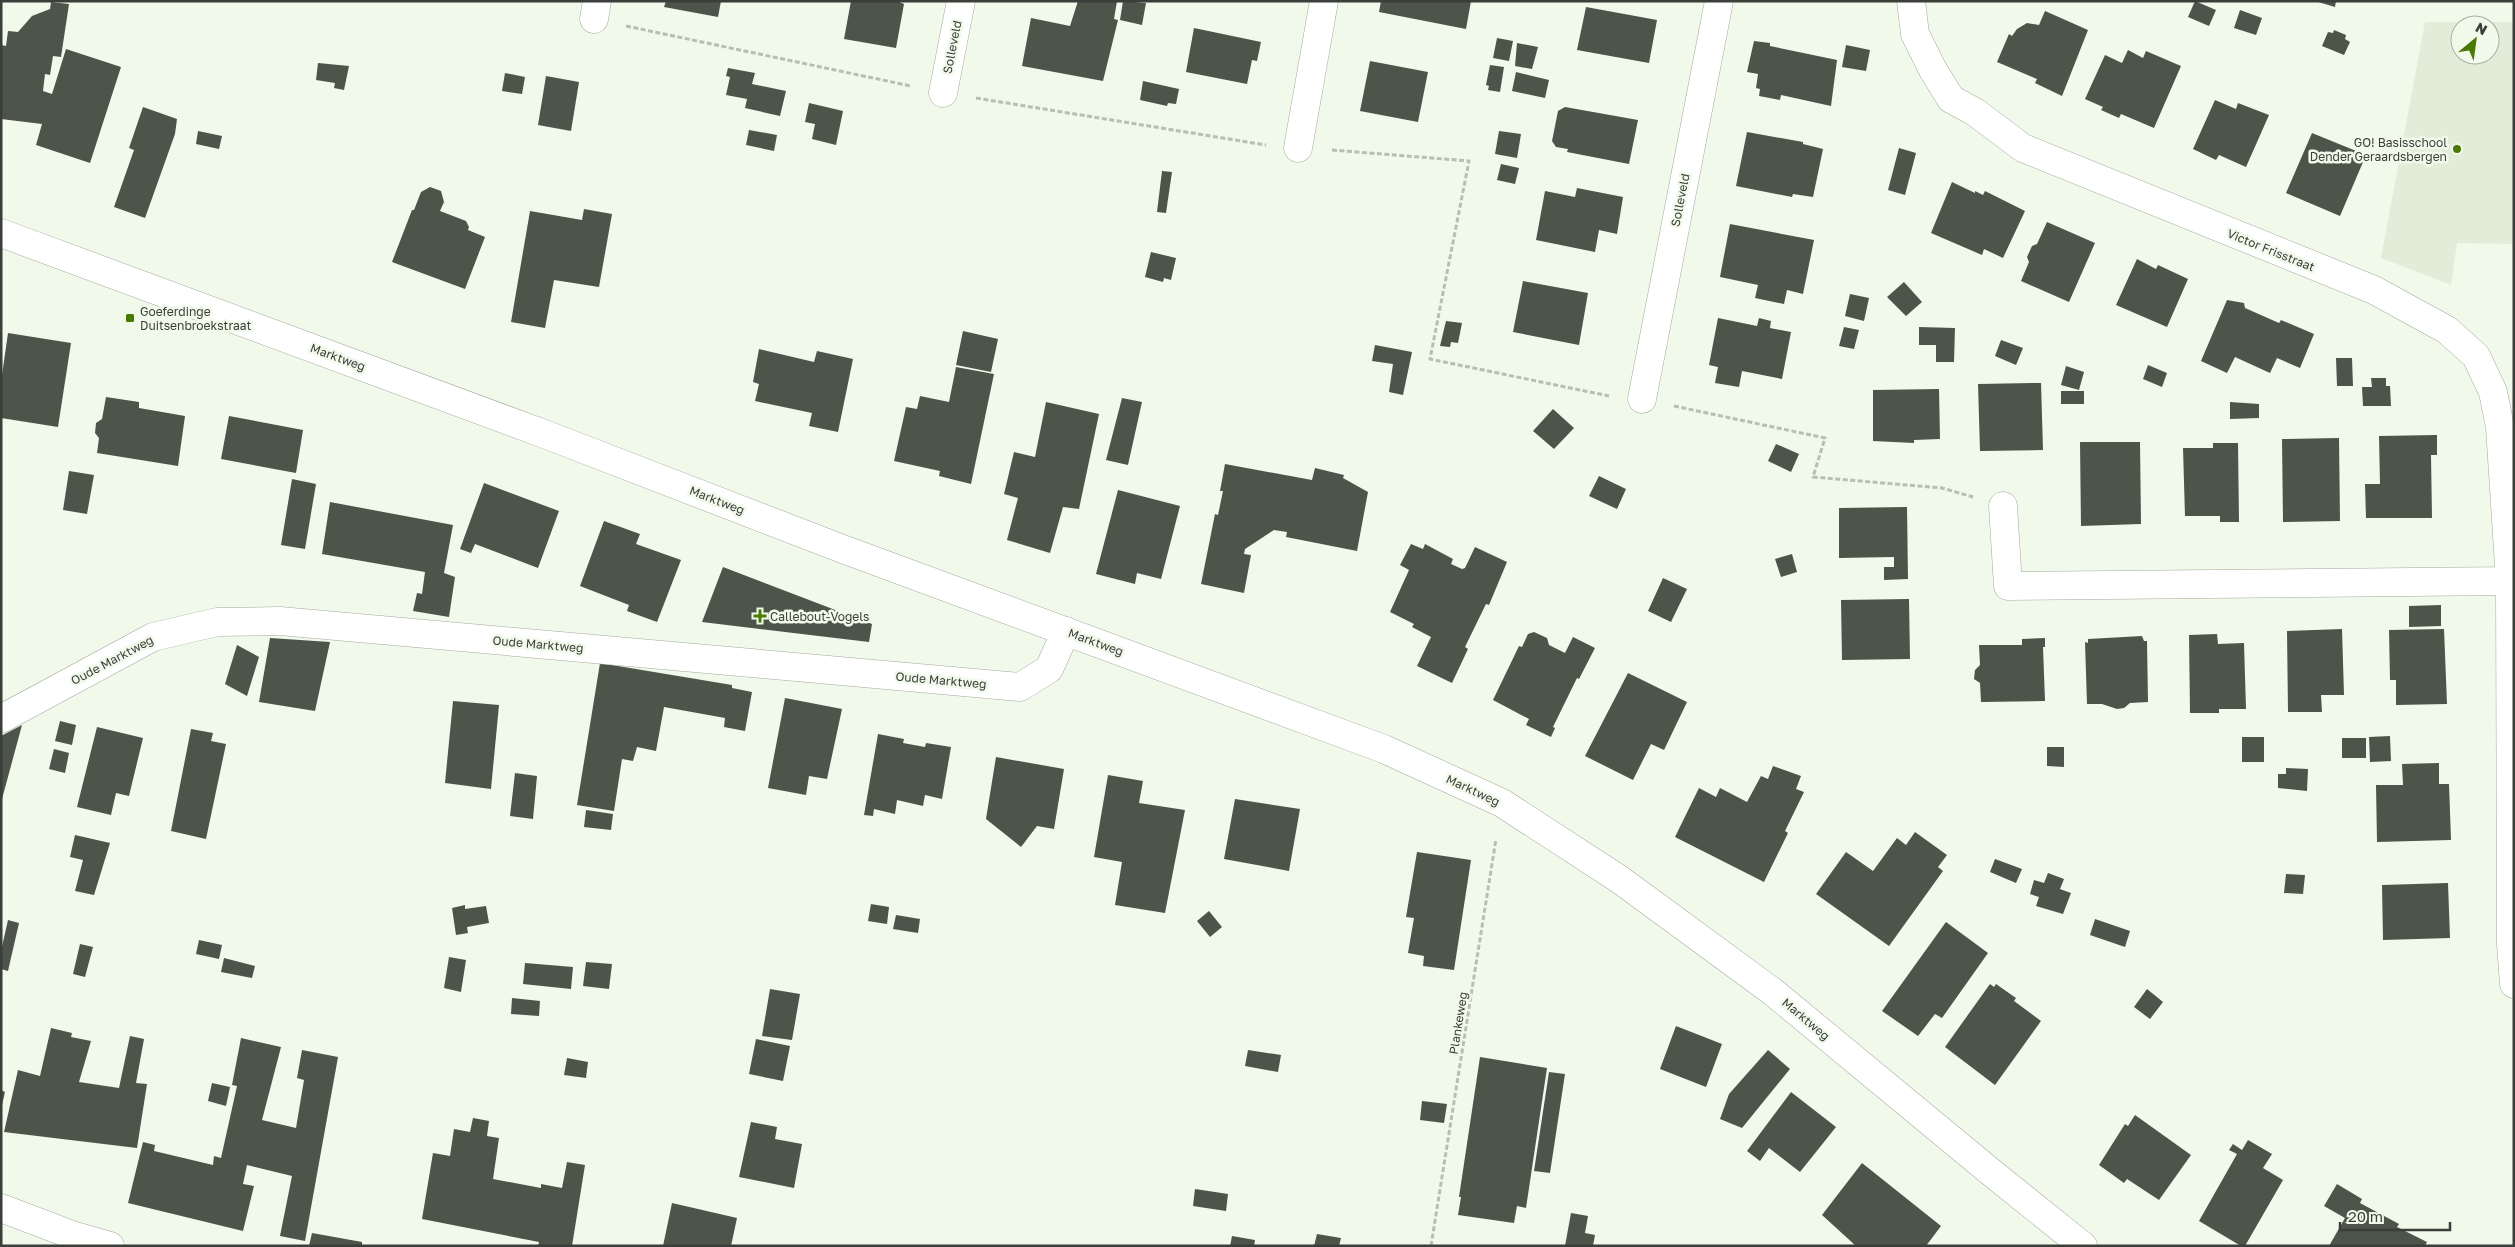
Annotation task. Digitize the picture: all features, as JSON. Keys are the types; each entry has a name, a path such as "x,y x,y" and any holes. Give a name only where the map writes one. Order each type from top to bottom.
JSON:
{"street":[{"name":"Solleveld","path":"944,92 961,1"},
{"path":"1298,148 1324,1"},
{"name":"Solleveld","path":"1642,399 1719,1"},
{"name":"Victor Frisstraat","path":"1911,1 1915,34 1932,70 1951,99 1975,112 2023,148 2374,290 2447,330 2476,356 2493,392 2500,427 2510,581 2511,944 2514,984"},
{"name":"Marktweg","path":"1,234 547,435 840,548 1384,748 1502,803 1619,880 1773,992 2083,1246"},
{"path":"2003,506 2008,586 2510,581"},
{"name":"Oude Marktweg","path":"1,719 153,637 217,622 280,621 1020,687 1049,669 1066,631"},
{"path":"1,1208 75,1236 110,1246"}],"path":[{"path":"596,10 944,92 1291,149 1469,161 1430,360 1624,399 1642,399 1825,438 1813,477 1942,488"},
{"name":"Plankeweg","path":"1431,1246 1502,803"}],"shaded area":[{"name":"GO! Basisschool Dender Geraardsbergen","path":"2425,22 2450,22 2450,65 2500,65 2500,22 2514,22 2514,244 2457,243 2451,285 2381,258"}],"building":[{"path":"666,1 721,1 718,17 664,7"},
{"path":"851,1 897,1 904,4 896,48 844,39"},
{"path":"1078,1 1117,1 1114,19 1118,20 1103,81 1022,66 1031,18 1070,26"},
{"path":"1123,1 1146,3 1142,25 1120,20"},
{"path":"1381,1 1471,1 1466,29 1379,12"},
{"path":"2195,1 2216,10 2209,26 2188,17"},
{"path":"2315,1 2336,1 2335,7"},
{"path":"51,2 69,4 61,57 53,56 50,75 45,74 43,91 52,94 66,49 121,67 90,163 36,145 42,124 1,119 1,45 6,46 8,31 18,32 32,16 50,9"},
{"path":"1586,7 1657,20 1649,63 1577,50"},
{"path":"2240,10 2262,18 2256,35 2234,28"},
{"path":"2045,11 2088,30 2062,96 2035,83 2037,79 1997,62 2009,34 2012,36 2017,29 2027,23 2039,25"},
{"path":"1194,28 1261,42 1257,61 1252,60 1247,84 1186,72"},
{"path":"2334,30 2346,35 2345,39 2350,42 2344,55 2322,46 2328,32 2333,33"},
{"path":"1497,38 1513,41 1509,61 1493,58"},
{"path":"1754,41 1770,43 1770,46 1837,60 1831,106 1781,95 1780,100 1759,96 1760,89 1756,88 1758,74 1747,72"},
{"path":"1517,43 1538,47 1532,69 1515,66"},
{"path":"1846,45 1870,50 1866,71 1842,67"},
{"path":"2128,50 2143,58 2146,51 2181,66 2154,128 2121,114 2119,118 2101,110 2103,107 2085,99 2105,55 2122,63"},
{"path":"1370,61 1428,72 1418,122 1360,111"},
{"path":"318,63 349,66 344,90 334,88 335,83 316,80"},
{"path":"1490,65 1504,67 1500,92 1488,90 1489,86 1486,85"},
{"path":"728,68 755,73 752,84 786,91 780,116 745,108 747,99 726,95 730,77 726,76"},
{"path":"1516,72 1549,80 1545,98 1512,91"},
{"path":"505,73 525,77 522,94 502,91"},
{"path":"546,76 579,82 571,131 538,125"},
{"path":"1143,81 1179,89 1176,104 1168,103 1167,106 1140,100"},
{"path":"2215,100 2236,109 2238,103 2269,115 2246,167 2219,155 2216,160 2193,149"},
{"path":"809,103 843,111 836,145 812,139 815,124 805,122"},
{"path":"143,107 177,119 175,134 145,218 114,207 134,150 129,148"},
{"path":"1565,107 1638,120 1629,164 1567,152 1568,149 1556,147 1552,141 1558,111"},
{"path":"749,130 777,135 774,151 746,145"},
{"path":"198,131 222,136 219,149 196,144"},
{"path":"1499,131 1521,134 1517,158 1495,154"},
{"path":"1747,132 1803,142 1803,144 1823,149 1813,197 1793,194 1792,197 1736,186"},
{"path":"2312,133 2366,155 2340,216 2286,193"},
{"path":"1899,148 1916,153 1905,195 1888,190"},
{"path":"1501,164 1519,168 1515,184 1497,180"},
{"path":"1162,171 1172,172 1166,213 1157,212"},
{"path":"1952,182 1975,193 1975,191 1983,195 1985,191 2025,211 2003,258 1984,249 1982,255 1931,233"},
{"path":"430,187 441,191 444,202 440,211 466,221 469,227 468,230 485,237 465,289 392,262 421,192"},
{"path":"1577,188 1623,197 1617,234 1599,230 1595,252 1536,240 1545,191 1575,197"},
{"path":"584,209 612,214 599,287 554,280 545,328 511,322 530,211 582,220"},
{"path":"2047,222 2095,243 2069,302 2021,281 2029,262 2027,257 2032,246 2037,244"},
{"path":"1730,224 1814,240 1803,294 1787,290 1784,304 1755,298 1758,285 1720,277"},
{"path":"1151,252 1176,258 1171,280 1164,278 1163,282 1145,277"},
{"path":"2137,259 2156,269 2158,265 2188,279 2167,327 2116,305"},
{"path":"1523,281 1588,293 1579,345 1513,332"},
{"path":"1904,282 1922,302 1906,316 1887,297"},
{"path":"1850,294 1869,298 1864,321 1845,316"},
{"path":"2227,300 2244,303 2245,308 2279,323 2281,320 2314,334 2300,368 2277,358 2270,373 2235,357 2227,373 2201,361"},
{"path":"1718,318 1757,326 1759,318 1771,321 1770,328 1791,332 1782,379 1742,371 1739,387 1715,383 1718,367 1709,365"},
{"path":"1446,321 1462,323 1458,343 1451,342 1450,347 1440,346"},
{"path":"1844,327 1859,330 1854,349 1839,346"},
{"path":"1919,327 1955,328 1954,362 1936,362 1936,345 1919,345"},
{"path":"963,331 998,339 991,372 956,365"},
{"path":"8,333 71,343 58,427 1,418 1,382"},
{"path":"2001,340 2023,348 2016,365 1995,356"},
{"path":"1375,345 1412,352 1403,395 1389,392 1393,364 1372,361"},
{"path":"759,349 814,362 817,351 853,359 838,432 809,426 812,413 755,401 759,384 753,382"},
{"path":"2336,358 2352,358 2353,386 2337,386"},
{"path":"2148,365 2167,373 2162,387 2143,379"},
{"path":"2066,366 2084,372 2079,390 2061,385"},
{"path":"956,367 994,374 971,484 939,476 940,471 894,461 906,407 917,409 920,396 949,402"},
{"path":"2371,378 2386,378 2386,386 2390,386 2391,406 2363,406 2362,387 2372,387"},
{"path":"2041,383 2043,450 1980,451 1978,384"},
{"path":"1939,389 1940,439 1914,440 1914,443 1873,441 1873,390"},
{"path":"2061,391 2084,391 2084,404 2061,404"},
{"path":"106,397 139,402 139,408 185,416 178,466 97,453 99,438 95,433 96,423 102,419"},
{"path":"1122,398 1142,402 1128,465 1106,460"},
{"path":"1046,402 1099,414 1079,509 1063,507 1050,553 1007,540 1018,498 1004,494 1014,452 1035,457"},
{"path":"2230,402 2259,404 2259,418 2230,419"},
{"path":"1553,409 1574,428 1554,449 1533,431"},
{"path":"229,416 303,430 296,473 221,459"},
{"path":"2437,435 2437,455 2431,455 2432,518 2366,518 2365,484 2380,484 2379,436"},
{"path":"2339,438 2340,521 2283,522 2282,439"},
{"path":"2080,442 2140,442 2141,524 2081,526"},
{"path":"2213,443 2238,443 2239,522 2220,522 2220,516 2185,516 2183,448 2213,448"},
{"path":"1776,444 1799,454 1791,472 1768,461"},
{"path":"1225,464 1312,480 1315,468 1344,475 1343,478 1368,492 1357,551 1286,537 1287,532 1274,530 1245,549 1244,554 1251,555 1244,593 1201,584 1215,514 1218,515 1223,491 1220,491"},
{"path":"69,471 94,475 87,514 63,510"},
{"path":"1599,476 1626,489 1617,509 1589,496"},
{"path":"292,479 316,484 305,549 281,545"},
{"path":"484,483 559,511 538,568 475,544 471,553 460,549"},
{"path":"1118,490 1180,506 1161,579 1137,573 1135,584 1096,574"},
{"path":"330,502 453,525 444,573 455,577 449,617 413,611 417,593 422,594 425,572 322,554"},
{"path":"1907,507 1908,579 1884,580 1884,567 1894,567 1894,557 1839,558 1839,508"},
{"path":"604,521 640,534 636,544 681,560 657,622 627,611 629,605 580,586"},
{"path":"1411,544 1423,549 1425,544 1453,559 1451,564 1462,569 1465,568 1475,547 1507,562 1489,605 1486,604 1465,647 1468,649 1452,683 1417,666 1431,637 1412,627 1414,624 1390,612 1409,570 1400,565"},
{"path":"1792,554 1797,572 1781,577 1775,559"},
{"path":"723,567 872,624 869,642 702,622"},
{"path":"1663,578 1687,589 1671,622 1648,611"},
{"path":"1909,599 1910,659 1842,660 1841,600"},
{"path":"2441,605 2441,626 2409,627 2409,606"},
{"path":"2342,629 2344,695 2321,695 2322,712 2288,712 2287,631"},
{"path":"2444,629 2447,704 2396,705 2396,680 2390,680 2389,630"},
{"path":"1534,632 1547,638 1549,645 1565,653 1573,637 1595,648 1579,679 1577,678 1553,727 1555,728 1551,737 1526,725 1529,719 1493,700 1519,646 1522,647 1528,634"},
{"path":"2217,634 2218,644 2244,643 2246,709 2219,709 2219,713 2190,713 2189,635"},
{"path":"2142,636 2144,641 2147,641 2148,702 2130,703 2124,708 2117,709 2102,704 2087,704 2085,642 2088,643 2088,639"},
{"path":"270,638 330,642 315,711 259,702"},
{"path":"2045,638 2045,647 2043,647 2045,701 1981,702 1980,683 1974,679 1975,670 1980,665 1979,645 2022,645 2022,639"},
{"path":"237,645 259,657 247,696 225,684"},
{"path":"600,663 732,685 732,688 752,692 745,731 724,727 725,718 664,707 656,751 637,747 633,761 622,759 614,811 577,805"},
{"path":"1628,673 1687,702 1664,750 1651,744 1633,780 1585,756"},
{"path":"785,698 842,709 827,779 809,776 806,795 768,788"},
{"path":"453,701 499,705 491,789 445,783"},
{"path":"60,721 76,725 72,745 55,741"},
{"path":"22,725 2,799 1,799 1,736"},
{"path":"97,727 143,738 129,796 116,793 111,815 77,807"},
{"path":"191,729 213,733 211,741 226,744 206,839 171,831"},
{"path":"878,734 904,739 903,743 925,747 926,743 951,747 942,799 925,795 923,806 897,800 895,814 874,809 873,816 864,815"},
{"path":"2390,736 2391,761 2370,762 2369,737"},
{"path":"2242,737 2264,737 2264,762 2242,762"},
{"path":"2342,738 2366,738 2366,758 2342,758"},
{"path":"2047,747 2064,747 2064,767 2047,766"},
{"path":"54,749 69,753 65,773 49,769"},
{"path":"996,757 1064,769 1054,829 1037,826 1021,847 986,819"},
{"path":"2439,763 2439,784 2449,784 2451,840 2377,842 2376,785 2403,785 2402,764"},
{"path":"1773,766 1801,776 1796,789 1804,792 1785,831 1788,833 1764,882 1675,837 1699,788 1716,797 1720,788 1747,802 1761,776 1768,779"},
{"path":"2286,768 2308,769 2307,791 2278,788 2278,774 2286,774"},
{"path":"515,773 537,776 533,819 510,816"},
{"path":"1108,775 1143,781 1139,803 1185,810 1165,913 1115,905 1122,862 1094,857"},
{"path":"1235,799 1300,809 1289,871 1224,859"},
{"path":"586,810 613,814 611,830 584,827"},
{"path":"1915,832 1947,855 1938,867 1943,871 1889,946 1816,894 1846,852 1873,871 1897,838 1906,845"},
{"path":"75,835 110,843 94,895 75,891 83,860 70,857"},
{"path":"1417,852 1471,860 1454,970 1423,966 1424,956 1408,953 1414,918 1406,917"},
{"path":"1995,859 2022,869 2016,883 1990,872"},
{"path":"2048,873 2064,879 2060,889 2071,893 2063,914 2036,906 2039,897 2030,894 2034,880 2044,883"},
{"path":"2286,874 2305,875 2303,894 2284,893"},
{"path":"2448,883 2450,938 2383,940 2382,885"},
{"path":"871,904 889,907 887,924 868,921"},
{"path":"465,905 465,909 486,906 489,923 467,927 468,933 456,935 452,908"},
{"path":"1209,911 1222,927 1210,937 1197,921"},
{"path":"896,915 920,919 918,933 893,929"},
{"path":"2095,919 2130,931 2125,947 2090,935"},
{"path":"8,920 19,923 8,971 1,969 1,951"},
{"path":"1946,922 1988,953 1942,1018 1935,1014 1918,1036 1882,1011"},
{"path":"199,940 222,945 219,959 196,954"},
{"path":"80,944 93,947 85,977 73,974"},
{"path":"449,957 466,960 461,992 444,988"},
{"path":"224,958 255,966 252,978 221,972"},
{"path":"586,962 612,964 609,989 583,986"},
{"path":"525,963 573,967 571,989 523,984"},
{"path":"1990,984 1994,987 1996,984 2016,998 2014,1001 2041,1021 1995,1085 1945,1047"},
{"path":"770,989 800,994 792,1040 762,1036"},
{"path":"2147,989 2163,1002 2150,1019 2134,1007"},
{"path":"512,998 540,1001 539,1016 511,1014"},
{"path":"1676,1026 1722,1044 1706,1087 1660,1069"},
{"path":"51,1028 72,1033 71,1037 91,1041 79,1082 119,1088 130,1036 144,1039 136,1083 147,1084 137,1148 4,1132 18,1070 40,1076"},
{"path":"241,1038 281,1047 262,1120 296,1128 304,1080 297,1078 302,1050 338,1057 305,1241 280,1236 292,1176 247,1165 243,1184 254,1186 243,1231 128,1203 143,1142 155,1145 154,1151 213,1165 214,1156 221,1158 237,1086 232,1085"},
{"path":"756,1039 790,1046 783,1081 749,1074"},
{"path":"1248,1050 1281,1055 1278,1072 1245,1066"},
{"path":"1768,1050 1790,1069 1742,1128 1720,1119 1729,1094"},
{"path":"1480,1057 1547,1068 1526,1208 1517,1206 1514,1223 1458,1215"},
{"path":"567,1058 588,1062 586,1078 564,1075"},
{"path":"1549,1072 1565,1074 1550,1173 1534,1171"},
{"path":"212,1083 230,1087 226,1106 208,1101"},
{"path":"1,1090 5,1092 2,1105 1,1105"},
{"path":"1791,1092 1836,1127 1800,1172 1769,1148 1760,1161 1747,1151"},
{"path":"1422,1101 1447,1104 1444,1123 1420,1120"},
{"path":"2135,1115 2191,1155 2159,1200 2127,1179 2124,1183 2099,1165 2125,1124 2128,1126"},
{"path":"473,1118 489,1121 487,1136 499,1138 493,1179 541,1188 541,1184 562,1188 567,1162 585,1165 572,1246 538,1246 539,1242 422,1219 433,1153 450,1156 454,1129 470,1132"},
{"path":"751,1122 777,1127 775,1139 802,1144 794,1188 739,1177"},
{"path":"2248,1140 2272,1154 2263,1168 2283,1180 2245,1246 2241,1246 2199,1221 2237,1154 2229,1150 2233,1144 2242,1150"},
{"path":"1862,1163 1941,1226 1926,1246 1856,1246 1822,1215"},
{"path":"2337,1184 2362,1199 2360,1203 2399,1224 2397,1227 2427,1242 2425,1246 2329,1246 2345,1218 2324,1206"},
{"path":"1195,1189 1228,1194 1226,1211 1193,1206"},
{"path":"672,1203 737,1218 731,1246 663,1246"},
{"path":"1571,1213 1588,1216 1585,1233 1595,1235 1593,1246 1565,1246"},
{"path":"312,1233 362,1242 362,1246 309,1246"},
{"path":"1317,1234 1341,1238 1339,1246 1314,1246"},
{"path":"1232,1236 1255,1240 1254,1246 1230,1246"}],"place":[{"name":"GO! Basisschool Dender Geraardsbergen","path":"2457,149"},
{"name":"Goeferdinge Duitsenbroekstraat","path":"130,318"},
{"name":"Callebout-Vogels","path":"760,616"}]}
